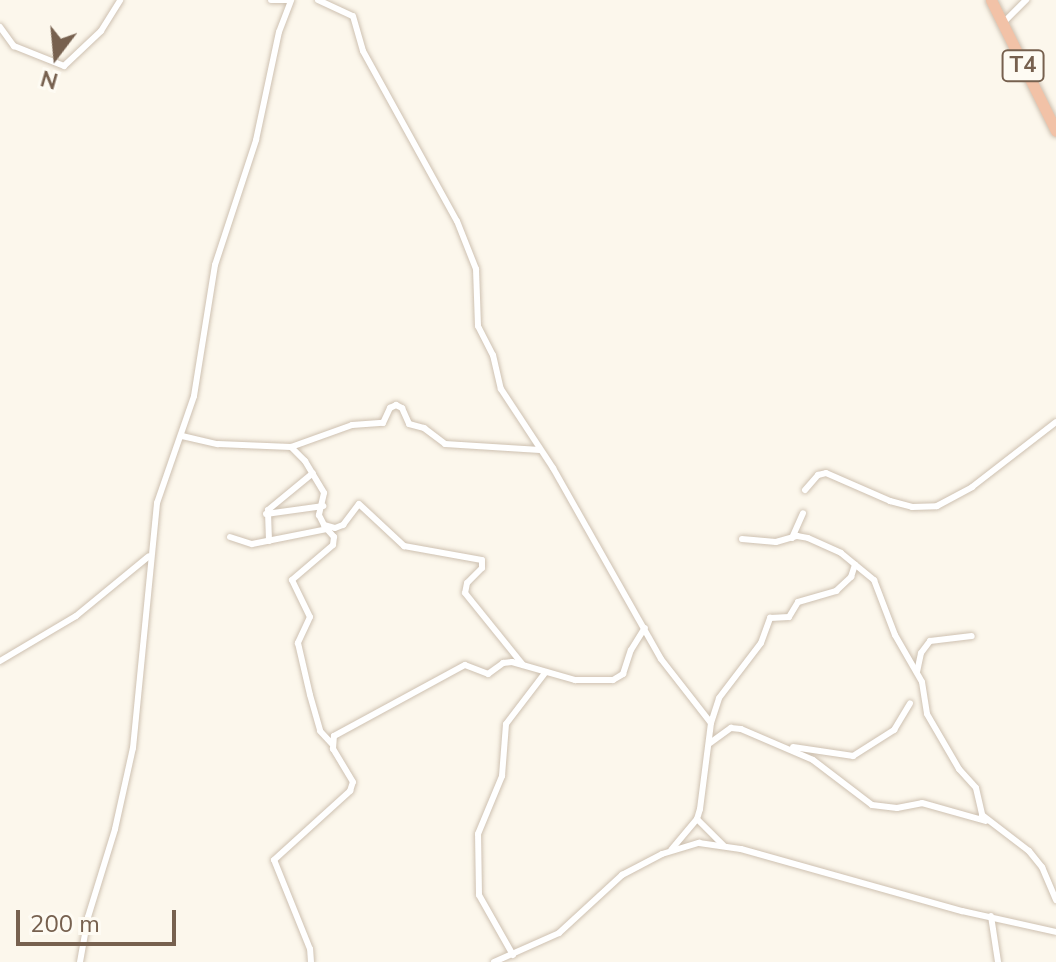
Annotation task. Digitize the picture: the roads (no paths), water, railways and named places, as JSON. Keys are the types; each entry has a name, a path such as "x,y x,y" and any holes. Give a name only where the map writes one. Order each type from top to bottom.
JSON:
{"highway":[{"name":"T4","path":"991,0 1056,131"}],"street":[{"path":"0,27 14,46 64,66 101,31 120,0"},
{"path":"80,962 85,929 112,842 133,748 157,503 194,396 215,265 259,127 279,32 290,0 271,0"},
{"path":"318,0 353,16 367,58 419,155 441,186 476,269 478,326 493,355 497,382 661,659 711,723"},
{"path":"1003,23 1026,0"},
{"path":"182,436 206,443 291,447 352,425 383,423 390,408 396,405 402,408 409,424 424,428 445,444 540,450"},
{"path":"805,490 825,473 890,501 912,507 937,506 972,487 1056,422"},
{"path":"291,447 313,473 324,493 319,515 334,537 333,545 313,565 293,576 292,582 310,617 299,647 319,726 351,776 350,791 274,860 310,949 311,962"},
{"path":"266,514 293,487 313,473"},
{"path":"230,537 246,544 325,527 337,528 359,504 404,546 482,560 482,568 467,583 465,593 523,665"},
{"path":"266,514 323,506"},
{"path":"792,538 803,513"},
{"path":"266,514 269,541"},
{"path":"742,539 776,542 808,538 833,549 876,583 888,621 917,672 927,714 959,769 976,788 980,811 986,821"},
{"path":"0,661 76,616 151,554"},
{"path":"671,850 697,819 711,723 719,698 761,643 770,618 789,617 798,602 836,591 851,577 855,565"},
{"path":"332,744 334,736 349,725 407,699 468,664 488,674 503,663 523,665 575,680 619,678 645,628"},
{"path":"917,672 921,653 930,641 972,636"},
{"path":"513,955 479,895 477,877 481,858 478,834 502,776 506,724 545,673"},
{"path":"789,747 853,756 894,730 910,703"},
{"path":"708,746 718,735 736,727 789,747 813,760 872,805 895,809 922,803 986,821 1029,851 1042,867 1056,900"},
{"path":"697,819 725,846"},
{"path":"494,962 559,933 622,875 671,850 699,843 725,846 1056,932"},
{"path":"991,916 998,962"}]}
